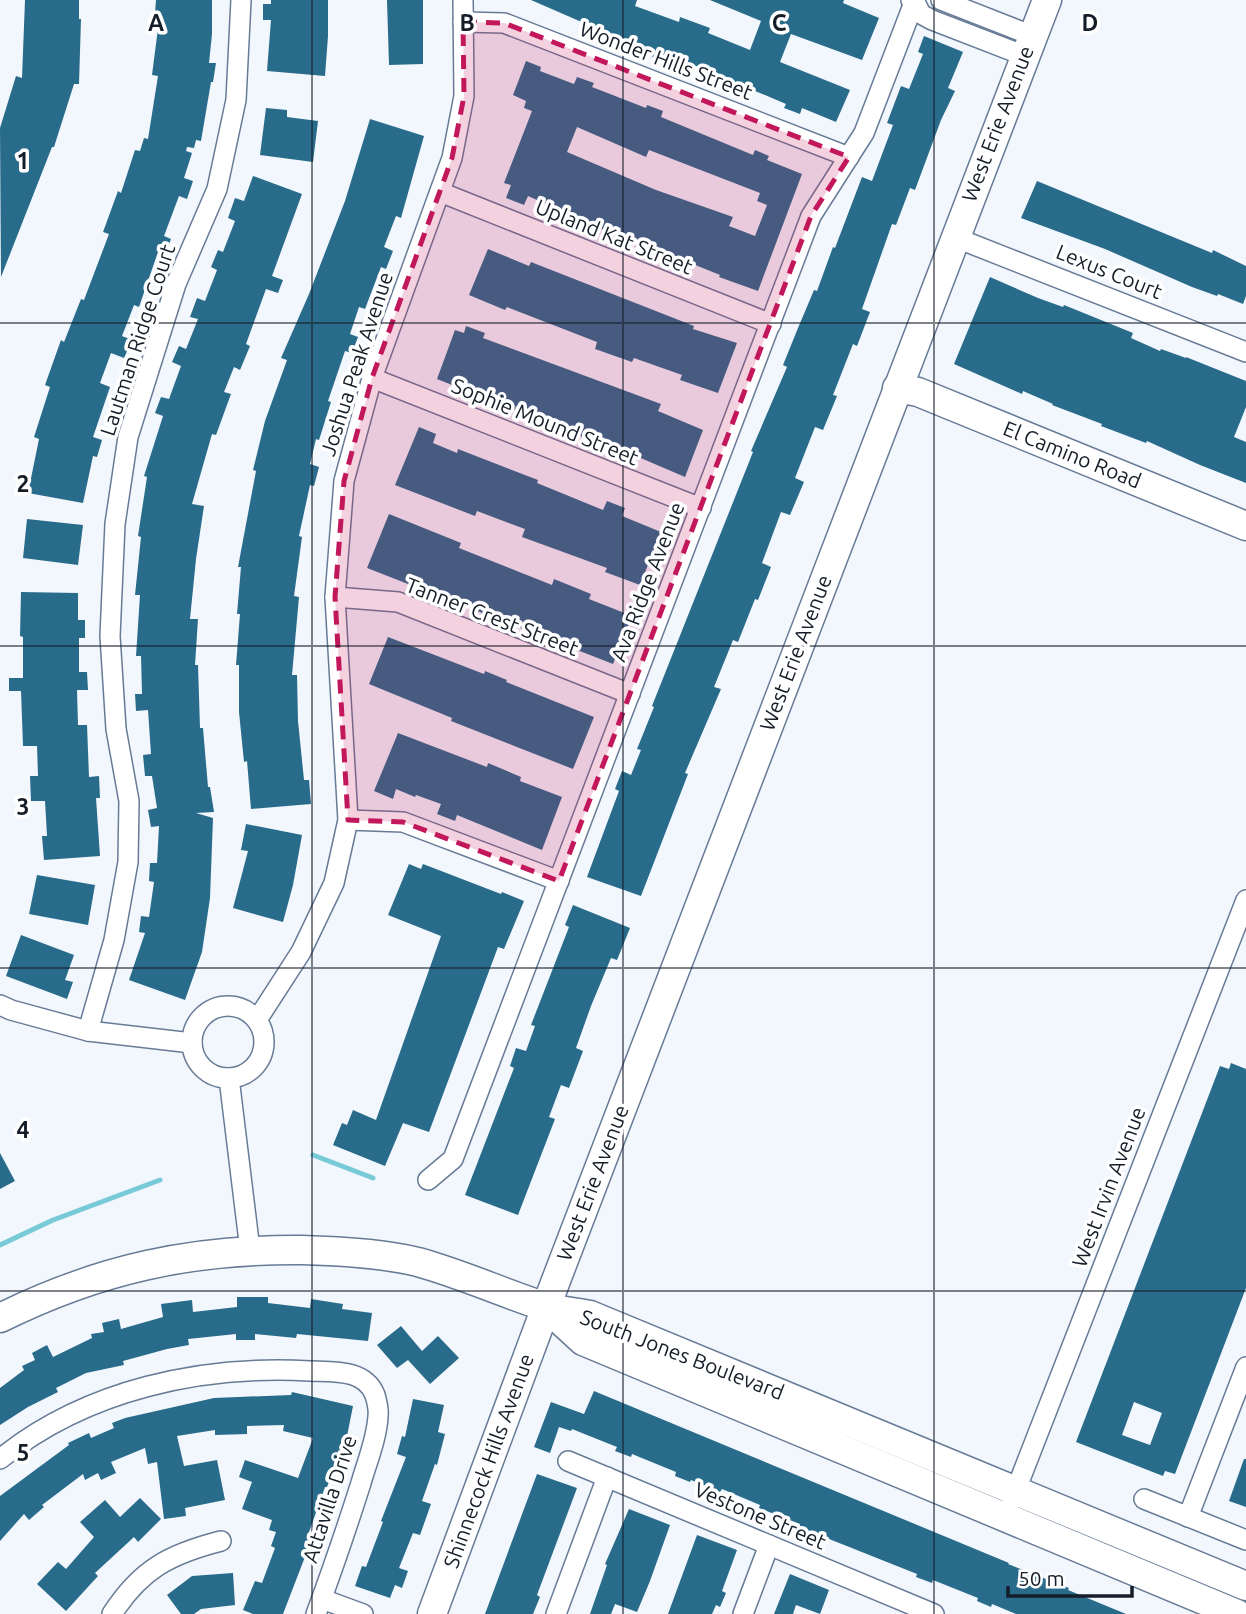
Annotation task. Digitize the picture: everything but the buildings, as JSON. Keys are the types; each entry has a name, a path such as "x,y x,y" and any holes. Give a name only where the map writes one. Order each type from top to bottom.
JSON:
{"street":[{"name":"Lautman Ridge Court","path":"88,1031 114,940 128,862 129,801 116,729 110,636 115,524 128,438 176,284 218,190 236,100 241,0"},
{"name":"Joshua Peak Avenue","path":"257,1020 301,952 334,883 348,820 335,597 344,481 372,378 452,158 464,96 463,0"},
{"path":"915,0 921,14 932,20 1029,46"},
{"name":"Ava Ridge Avenue","path":"428,1180 453,1159 811,216 864,134 915,0"},
{"path":"941,0 1029,46"},
{"name":"West Erie Avenue","path":"546,1307 1047,0"},
{"name":"Wonder Hills Street","path":"463,22 503,23 849,157"},
{"name":"Upland Kat Street","path":"440,192 771,324"},
{"name":"Lexus Court","path":"954,237 1246,352"},
{"name":"Sophie Mound Street","path":"372,378 701,508"},
{"name":"El Camino Road","path":"897,388 918,393 1246,526"},
{"name":"Tanner Crest Street","path":"335,597 398,603 630,694"},
{"path":"348,820 403,821 559,881"},
{"name":"West Irvin Avenue","path":"1006,1518 1246,900"},
{"path":"0,1005 88,1031 192,1043"},
{"path":"231,1006 257,1020 264,1038 260,1058 247,1072 229,1078 210,1074 196,1060 193,1034 200,1019 214,1009 231,1006"},
{"path":"229,1078 250,1250"},
{"path":"0,1318 96,1278 138,1266 250,1250 332,1251 416,1262 546,1307"},
{"name":"South Jones Boulevard","path":"546,1307 590,1315 1246,1586"},
{"name":"South Jones Boulevard","path":"546,1307 583,1341 1237,1614"},
{"name":"Shinnecock Hills Avenue","path":"432,1614 546,1307"},
{"path":"1188,1517 1246,1367"},
{"name":"Attavilla Drive","path":"0,1459 38,1433 92,1405 171,1380 252,1370 339,1373 362,1378 370,1385 375,1395 378,1417 342,1541 319,1606"},
{"name":"Vestone Street","path":"568,1461 927,1613"},
{"path":"556,1614 607,1477"},
{"path":"1144,1499 1246,1540"},
{"path":"112,1614 135,1583 160,1563 191,1548 221,1541"},
{"path":"743,1614 769,1545"},
{"path":"319,1606 363,1614"}],"highlighted area":[{"path":"463,22 504,23 849,157 811,216 559,881 403,822 348,820 335,597 344,481 372,378 452,158 464,96"}],"waterway":[{"path":"313,1155 373,1178"},
{"path":"0,1245 53,1220 160,1180"}]}
